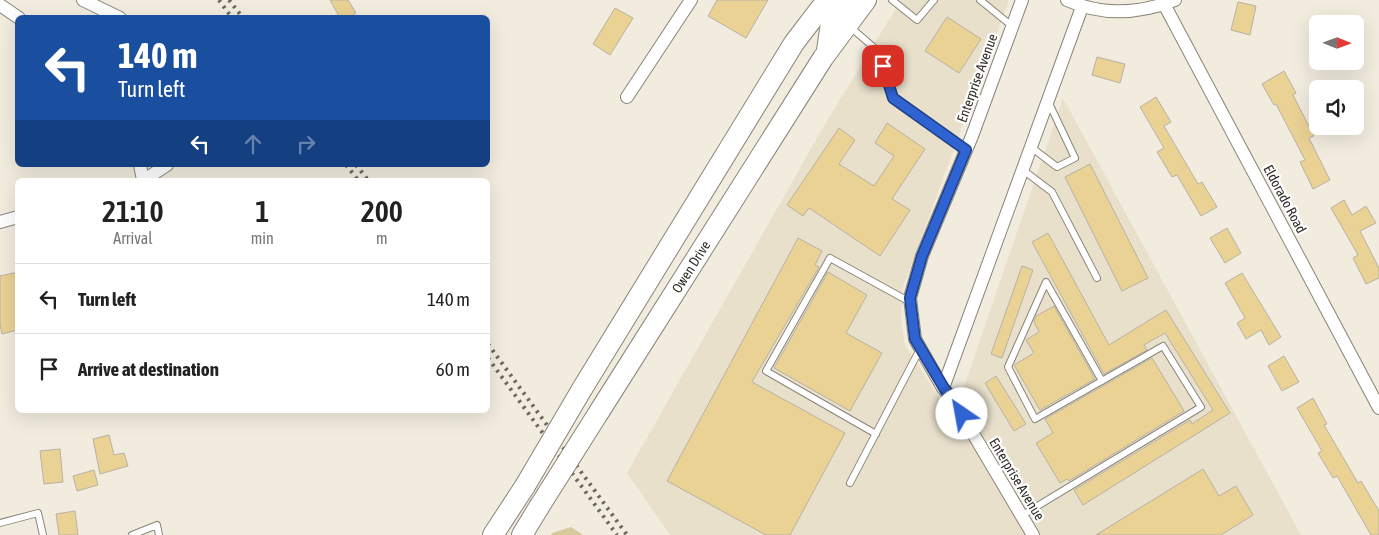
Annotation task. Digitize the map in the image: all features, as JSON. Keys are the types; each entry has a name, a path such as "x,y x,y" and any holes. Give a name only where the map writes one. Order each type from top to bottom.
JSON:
{"highway":[{"path":"493,535 525,486 582,389 794,43 827,0"},
{"path":"826,54 831,23 850,0"},
{"name":"Owen Drive","path":"522,535 826,54 866,0"}],"street":[{"path":"83,0 114,15"},
{"path":"627,97 691,0"},
{"name":"Enterprise Avenue","path":"1022,0 966,150 922,256 910,302 915,339 1033,535"},
{"path":"1067,0 1082,7 1126,12 1170,2"},
{"name":"Eldorado Road","path":"1170,2 1377,400"},
{"path":"0,5 15,15"},
{"path":"944,388 1082,7"},
{"path":"146,178 164,167"},
{"path":"0,222 15,218"}],"lane":[{"path":"892,0 917,20 934,0"},
{"path":"980,0 1012,26"},
{"path":"848,25 878,51 893,98 966,150"},
{"path":"1031,147 1057,167 1075,158 1048,100"},
{"path":"1023,170 1052,192 1097,278"},
{"path":"876,434 766,371 830,258 910,302"},
{"path":"1021,516 1201,407 1163,346 1102,381 1035,419 1008,368 1046,282 1102,381"},
{"path":"850,483 920,348"},
{"path":"0,523 38,513 43,535"},
{"path":"132,535 156,526 159,535"}],"shaded area":[{"path":"901,0 1009,0 903,287 901,319 905,345 953,419 1063,98 1301,535 670,535 627,473 825,124"},
{"path":"571,527 583,535 551,535 552,533"}],"building":[{"path":"330,0 348,0 356,13 353,15 338,15"},
{"path":"717,0 768,0 746,38 708,16"},
{"path":"1238,2 1256,6 1250,35 1231,30"},
{"path":"615,8 633,18 610,55 593,44"},
{"path":"947,17 981,39 959,73 925,51"},
{"path":"1097,57 1125,64 1120,83 1092,75"},
{"path":"1284,71 1296,93 1293,95 1309,126 1309,135 1314,136 1309,138 1330,180 1313,189 1300,162 1305,160 1276,104 1274,105 1262,84"},
{"path":"1156,97 1171,122 1164,126 1198,184 1202,182 1217,207 1201,216 1177,175 1172,177 1157,152 1164,148 1140,107"},
{"path":"887,123 925,149 892,199 910,210 880,256 809,208 803,216 787,205 839,128 855,140 839,164 874,186 894,156 875,143"},
{"path":"1090,164 1148,278 1122,291 1065,177"},
{"path":"1344,200 1352,215 1366,206 1376,223 1360,231 1379,268 1379,278 1366,284 1353,258 1358,255 1331,208"},
{"path":"1227,228 1241,253 1225,263 1210,238"},
{"path":"1048,233 1109,345 1166,310 1230,413 1083,505 1074,490 1190,420 1192,424 1213,410 1165,333 1144,345 1147,350 1104,374 1032,242"},
{"path":"798,238 822,251 815,265 819,267 752,382 845,433 790,535 766,535 667,481"},
{"path":"1022,266 1033,270 1002,358 991,354"},
{"path":"828,272 867,295 846,333 882,353 850,411 774,368"},
{"path":"15,273 15,331 2,334 0,325 0,276"},
{"path":"1242,273 1281,337 1269,345 1261,330 1246,339 1237,323 1245,318 1225,283"},
{"path":"1054,306 1095,379 1040,410 1014,365 1034,353 1026,340 1039,332 1034,322 1036,316"},
{"path":"1284,356 1299,382 1282,391 1268,366"},
{"path":"1152,358 1184,411 1069,481 1067,479 1060,483 1036,443 1053,433 1045,419"},
{"path":"996,376 1026,424 1014,431 985,383"},
{"path":"1313,398 1327,424 1324,425 1358,483 1361,481 1379,511 1379,535 1371,535 1337,476 1333,478 1318,453 1322,451 1297,408"},
{"path":"109,435 114,455 124,453 128,466 100,474 93,439"},
{"path":"60,449 63,482 44,484 40,451"},
{"path":"1203,469 1219,496 1236,486 1253,515 1221,535 1096,535"},
{"path":"94,470 98,485 77,491 73,476"},
{"path":"75,511 78,535 59,535 56,514"}],"railway":[{"path":"219,0 230,15"},
{"path":"229,0 241,15"},
{"path":"348,167 356,178"},
{"path":"358,167 366,178"},
{"path":"490,347 627,535"},
{"path":"490,361 617,535"}],"route":[{"path":"883,66 893,98 966,150 922,256 910,298 915,339 962,414"}]}
